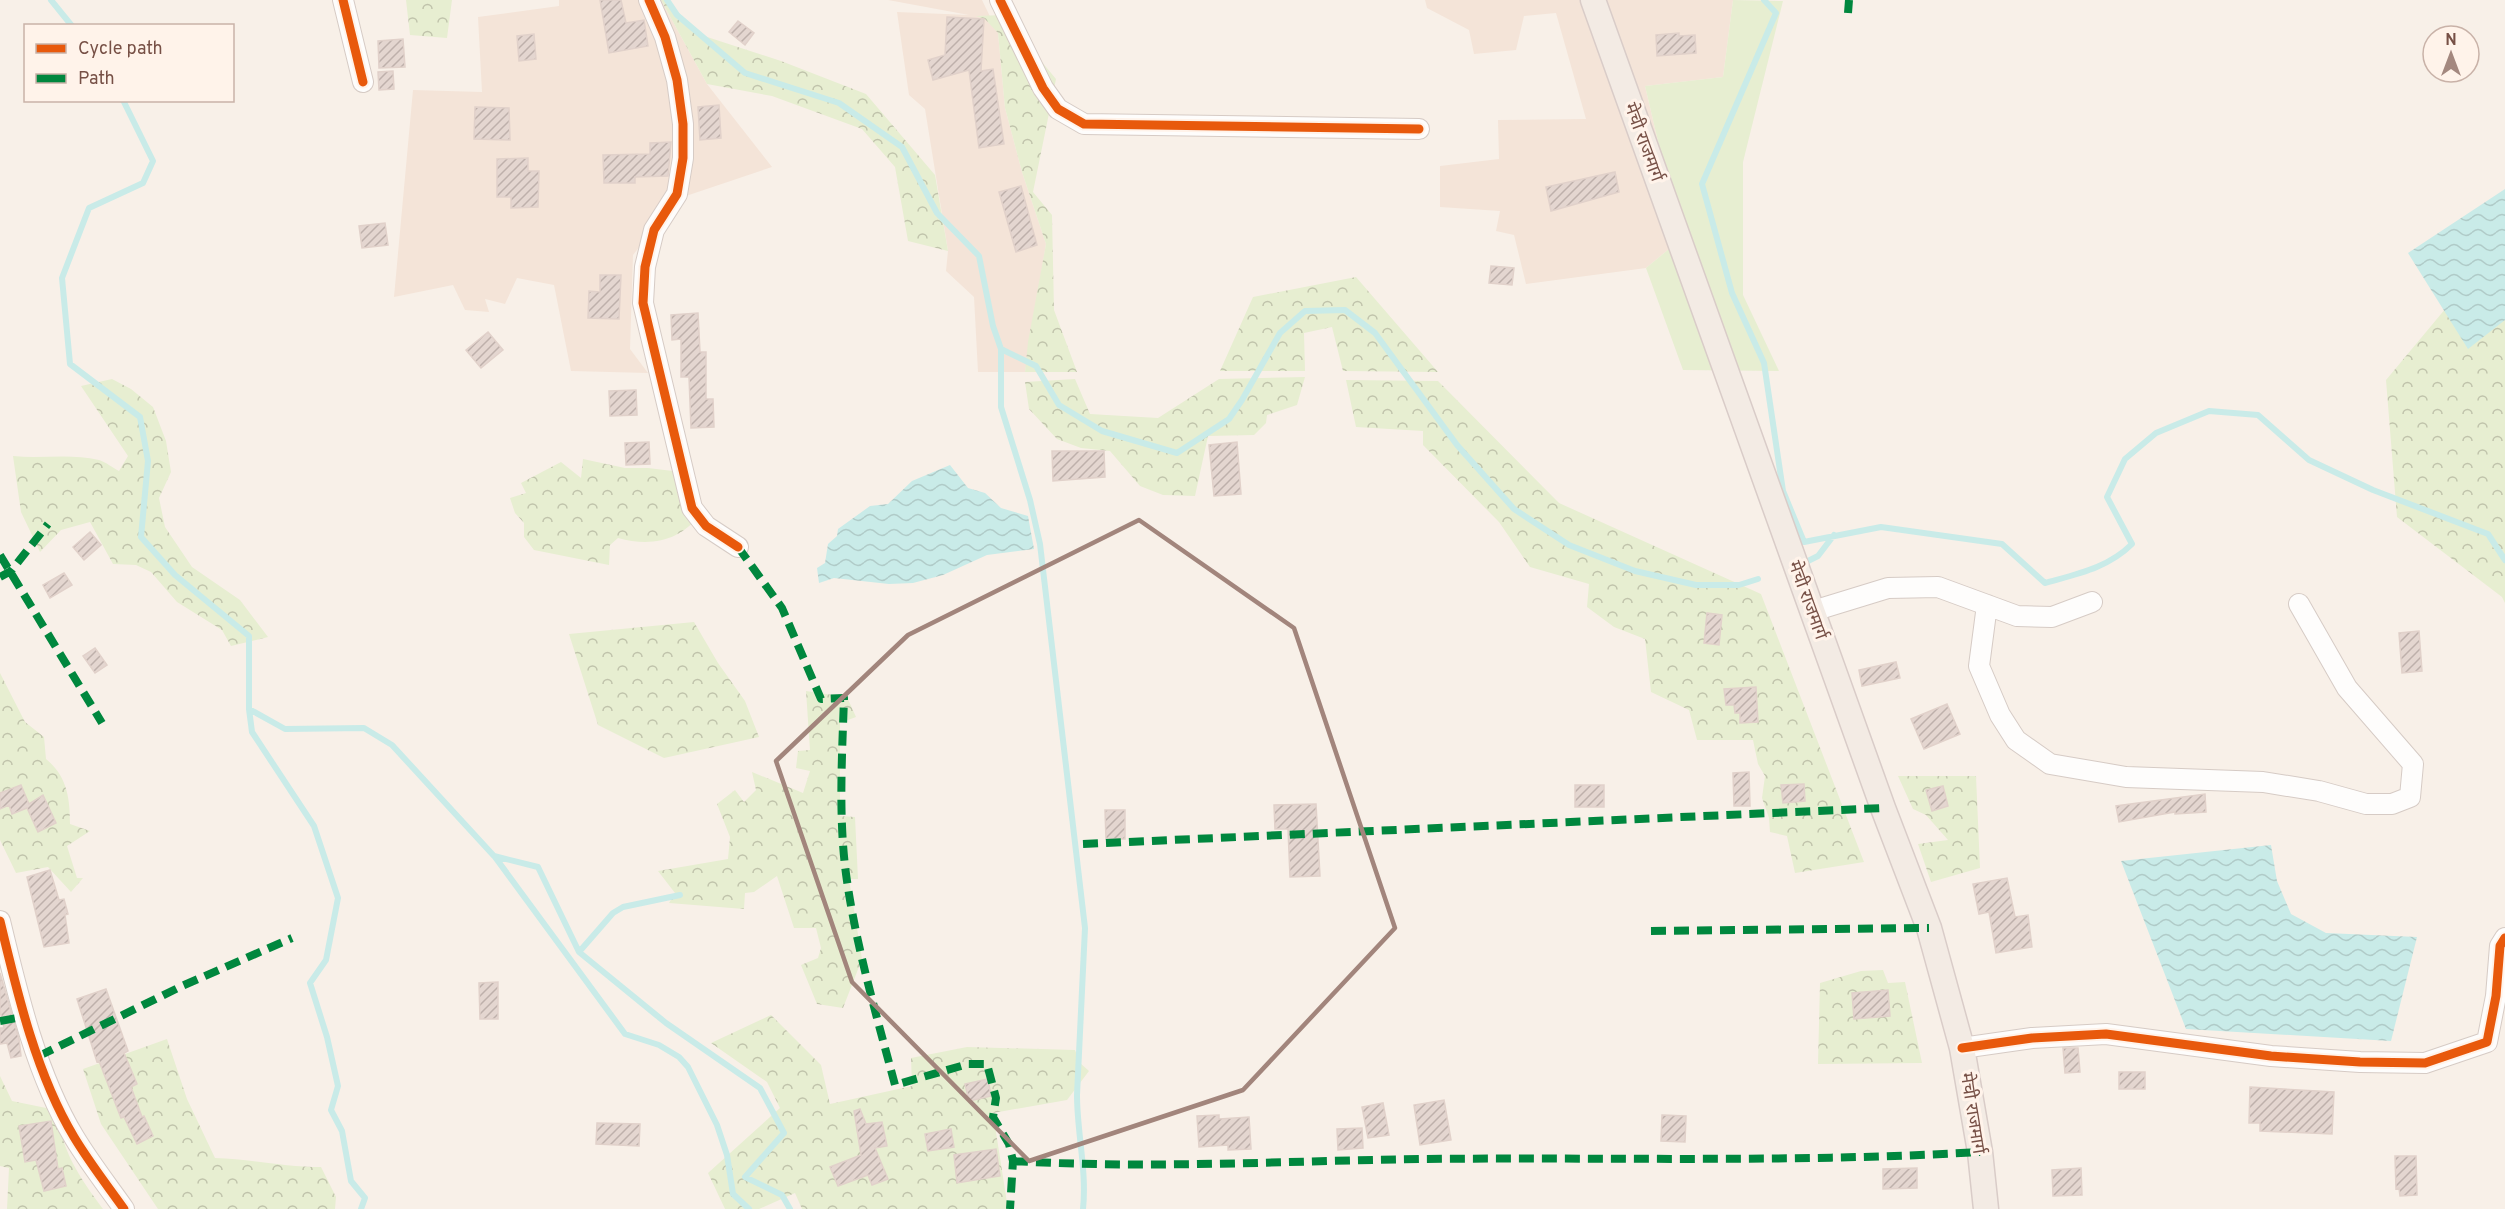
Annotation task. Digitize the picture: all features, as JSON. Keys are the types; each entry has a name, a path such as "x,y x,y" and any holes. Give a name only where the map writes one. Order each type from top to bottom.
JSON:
{"main road":[{"name":"मेची राजमार्ग","path":"1593,0 1929,928 1962,1048 1980,1152 1986,1209"}],"street":[{"path":"343,0 363,82"},
{"path":"649,0 665,37 677,80 683,124 683,158 677,194 654,230 645,267 643,303 692,508 706,526 738,547"},
{"path":"1000,0 1043,88 1058,109 1084,124 1419,129"},
{"path":"1813,611 1888,588 1938,587 2017,616 2052,617 2092,602"},
{"path":"1987,604 1979,666 2000,715 2016,740 2050,764 2126,777 2263,782 2319,791 2366,804 2392,804 2410,797 2413,764 2347,688 2299,604"},
{"path":"0,921 23,1017 60,1108 74,1137 124,1209"},
{"path":"1962,1048 2032,1038 2106,1034 2271,1056 2360,1062 2425,1063 2487,1042 2496,996 2500,946 2505,938"}],"highlighted area":[{"path":"1139,520 1294,628 1395,928 1243,1090 1029,1161 852,982 776,761 908,635"}],"shaded area":[{"path":"559,0 661,0 707,84 772,167 677,199 633,255 630,349 648,373 571,371 554,285 517,278 505,304 485,299 489,312 465,310 453,285 394,297 413,90 482,92 478,17 559,6"},
{"path":"888,0 982,0 998,33 1005,108 1022,172 1046,244 1025,372 978,372 974,297 946,271 948,251 925,109 909,95 897,12 969,15"},
{"path":"1425,0 1733,0 1723,77 1645,86 1681,239 1646,268 1526,284 1514,235 1496,231 1500,211 1440,207 1440,166 1499,159 1498,120 1586,119 1556,13 1524,16 1516,50 1474,54 1469,30 1427,8"}],"green space":[{"path":"406,0 452,0 447,38 410,35"},
{"path":"661,0 667,0 698,34 781,61 866,94 935,175 948,251 908,241 895,167 862,129 772,96 707,84"},
{"path":"1733,0 1783,1 1743,162 1743,295 1779,371 1683,370 1646,268 1681,239 1645,86 1723,77"},
{"path":"1003,15 1056,79 1033,192 1052,215 1054,310 1077,372 1025,372 1028,342 1046,244 1022,172 1005,108 998,33 985,19 976,16"},
{"path":"2505,242 2505,603 2502,597 2397,517 2386,380 2491,254"},
{"path":"1356,277 1438,372 1343,371 1332,327 1304,333 1305,371 1220,371 1253,297"},
{"path":"1305,377 1297,405 1267,415 1266,423 1254,435 1208,436 1195,496 1163,495 1140,486 1110,451 1081,448 1057,439 1029,409 1025,382 1075,379 1090,414 1158,418 1219,379"},
{"path":"112,379 131,389 153,407 166,441 171,472 159,498 165,527 192,567 240,600 268,637 231,646 222,630 177,602 151,572 136,565 113,564 90,522 61,530 40,552 21,512 13,456 88,458 102,461 119,471 128,456 81,386"},
{"path":"1346,380 1438,381 1559,503 1761,594 1864,862 1795,873 1787,836 1770,832 1769,818 1762,798 1765,776 1758,764 1753,740 1697,740 1689,710 1651,692 1645,639 1614,627 1587,607 1589,584 1530,567 1499,522 1423,445 1423,431 1356,427"},
{"path":"583,459 625,468 681,472 701,513 675,536 642,542 618,538 610,545 609,565 534,550 524,537 524,523 515,513 510,498 526,493 521,483 561,462 581,478"},
{"path":"694,622 718,663 745,701 759,737 664,758 598,725 569,634"},
{"path":"0,673 25,722 44,737 46,759 59,773 66,788 70,824 90,831 67,846 77,878 83,878 71,892 48,867 16,873 0,840"},
{"path":"806,691 847,697 856,717 840,723 840,816 855,817 858,879 849,879 862,959 843,1008 817,1004 801,965 818,958 821,948 816,928 794,928 777,876 754,892 745,893 744,909 669,903 675,893 658,871 728,859 730,837 717,804 735,790 744,802 756,790 752,772 803,793 810,771 796,768 798,751 810,750"},
{"path":"1898,776 1976,776 1980,868 1931,882 1918,844 1948,840 1926,815 1913,809"},
{"path":"1883,970 1888,983 1905,982 1922,1063 1818,1064 1820,983 1861,971"},
{"path":"771,1015 821,1065 830,1104 912,1086 911,1058 967,1047 1075,1050 1080,1063 1089,1071 1067,1100 993,1113 1008,1209 802,1209 795,1193 759,1209 725,1209 708,1173 780,1108 767,1082 711,1043"},
{"path":"167,1039 187,1099 215,1158 321,1167 336,1197 335,1209 158,1209 101,1124 83,1069"},
{"path":"0,1076 12,1101 56,1110 67,1151 103,1209 7,1209 9,1168 0,1166"}],"water":[{"path":"2505,189 2505,320 2468,349 2408,253"},
{"path":"950,465 968,488 985,493 1001,508 1028,516 1034,549 987,555 943,575 913,583 889,584 834,578 819,583 817,568 825,563 828,544 837,536 838,529 870,506 888,504 912,481"},
{"path":"2271,845 2277,881 2291,914 2326,933 2417,937 2391,1041 2186,1029 2121,861"}],"building":[{"path":"600,0 621,0 626,23 644,20 648,46 609,53"},
{"path":"947,17 984,19 981,71 993,69 1004,144 979,148 969,70 933,80 928,60 945,55"},
{"path":"738,21 754,33 745,45 729,32"},
{"path":"1679,33 1679,36 1695,35 1696,53 1657,56 1656,35"},
{"path":"534,34 536,59 519,61 517,36"},
{"path":"403,39 405,67 379,68 378,41"},
{"path":"393,71 394,89 379,90 378,72"},
{"path":"719,105 721,138 700,140 698,107"},
{"path":"475,107 509,108 510,140 474,139"},
{"path":"671,142 668,176 635,177 635,183 604,183 603,155 650,154 650,143"},
{"path":"528,158 528,171 539,171 538,207 511,208 511,197 497,197 497,159"},
{"path":"1615,172 1619,192 1551,211 1546,187"},
{"path":"1021,186 1037,245 1016,252 999,192"},
{"path":"385,223 388,245 362,248 359,226"},
{"path":"1491,266 1514,268 1512,285 1489,283"},
{"path":"600,275 621,275 619,319 588,318 589,291 600,292"},
{"path":"698,313 700,352 706,352 706,399 713,399 714,427 691,428 689,377 681,377 681,339 672,340 671,315"},
{"path":"488,332 503,350 481,368 466,350"},
{"path":"636,390 637,415 610,416 609,391"},
{"path":"649,442 650,464 626,465 625,443"},
{"path":"1237,442 1241,494 1214,496 1209,445"},
{"path":"1052,451 1104,451 1105,477 1053,481"},
{"path":"90,532 101,545 84,560 73,547"},
{"path":"64,573 72,585 50,598 43,585"},
{"path":"1707,613 1722,615 1719,645 1704,643"},
{"path":"2419,631 2422,671 2402,673 2399,633"},
{"path":"95,648 107,665 95,673 83,656"},
{"path":"1896,662 1900,678 1862,686 1859,670"},
{"path":"1756,687 1758,722 1740,723 1740,713 1735,713 1734,705 1726,705 1724,689"},
{"path":"1947,704 1960,734 1924,749 1911,719"},
{"path":"1749,772 1750,806 1734,806 1733,773"},
{"path":"1804,784 1805,801 1783,803 1781,785"},
{"path":"21,785 29,804 43,795 56,823 38,832 27,808 12,814 9,805 0,809 0,793"},
{"path":"1575,785 1604,785 1604,807 1575,807"},
{"path":"1943,786 1948,806 1932,811 1926,790"},
{"path":"2205,794 2206,812 2175,814 2175,812 2119,822 2116,806"},
{"path":"1316,804 1320,876 1290,877 1288,829 1275,829 1274,805"},
{"path":"1105,810 1125,810 1125,839 1106,839"},
{"path":"50,870 59,900 64,899 68,914 65,915 69,943 44,947 27,877"},
{"path":"2007,878 2015,917 2028,915 2032,947 1996,953 1989,912 1979,914 1973,884"},
{"path":"0,973 19,1039 21,1056 11,1058 7,1043 0,1044 0,1028 4,1028 0,1011"},
{"path":"498,982 498,1019 480,1019 479,983"},
{"path":"106,989 128,1051 124,1053 137,1084 131,1087 142,1117 144,1116 153,1136 137,1144 124,1117 121,1118 99,1061 97,1062 77,999"},
{"path":"1888,990 1890,1016 1854,1019 1852,993"},
{"path":"2063,1048 2078,1048 2080,1072 2065,1073"},
{"path":"2119,1072 2145,1072 2145,1089 2119,1089"},
{"path":"988,1079 991,1096 969,1101 965,1084"},
{"path":"2250,1087 2334,1092 2332,1134 2260,1131 2260,1123 2249,1123"},
{"path":"1444,1100 1451,1140 1420,1145 1414,1105"},
{"path":"1383,1103 1389,1135 1368,1138 1362,1107"},
{"path":"860,1109 866,1124 882,1122 887,1146 875,1148 888,1179 872,1185 868,1175 838,1186 830,1167 861,1155 854,1111"},
{"path":"1219,1115 1219,1119 1249,1117 1251,1149 1228,1150 1228,1145 1199,1147 1197,1116"},
{"path":"1662,1115 1686,1116 1685,1142 1661,1141"},
{"path":"51,1121 58,1169 62,1168 66,1186 44,1191 36,1160 25,1162 19,1126"},
{"path":"597,1123 640,1124 639,1146 596,1144"},
{"path":"1362,1128 1363,1148 1338,1150 1337,1129"},
{"path":"951,1129 954,1147 928,1151 925,1134"},
{"path":"996,1149 1000,1176 957,1183 954,1155"},
{"path":"2395,1156 2416,1156 2417,1195 2400,1196 2399,1188 2396,1189"},
{"path":"1917,1168 1917,1188 1883,1189 1883,1169"},
{"path":"2081,1168 2082,1195 2053,1196 2052,1170"}],"waterway":[{"path":"51,0 70,24"},
{"path":"667,0 677,15 745,73 839,103 902,147 937,213 979,256 993,326 1001,349 1036,366 1059,405 1102,431 1177,453 1229,419 1280,333 1305,311 1345,310 1375,333 1457,445 1514,509 1569,545 1635,571 1696,585 1739,585 1758,579"},
{"path":"1764,0 1776,13 1702,184 1732,293 1764,363 1783,491 1804,542 1881,527 2002,544 2045,583 2080,573 2113,559 2132,544 2107,497 2125,459 2156,433 2209,411 2258,415 2309,460 2373,490 2488,534 2505,560"},
{"path":"124,102 153,161 143,183 89,208 62,278 70,364 140,417 148,461 141,537 175,575 249,636 249,709 285,729 364,728 392,745 494,856 538,867 579,952 666,1023 760,1088 784,1133 745,1177 782,1195 790,1209"},
{"path":"1001,349 1001,407 1030,500 1040,544 1085,928 1077,1095 1084,1180 1083,1209"},
{"path":"1800,565 1818,556 1834,535"},
{"path":"249,709 252,732 314,826 338,898 326,960 310,983 327,1037 338,1086 331,1110 342,1131 351,1181 365,1198 361,1209"},
{"path":"495,857 625,1034 659,1045 679,1057 688,1067 717,1125 727,1155 733,1194 749,1209"},
{"path":"579,952 613,913 623,907 680,895"}],"marked path":[{"path":"1848,13 1849,0"},
{"path":"0,577 11,571 48,524"},
{"path":"738,547 782,608 821,699 844,698 842,813 847,881 862,958 895,1085 968,1064 987,1064 996,1098 993,1117 1009,1144 1013,1161 1010,1209"},
{"path":"0,555 102,723"},
{"path":"1083,844 1883,808"},
{"path":"1651,931 1929,928"},
{"path":"39,1056 182,986 292,938"},
{"path":"0,1021 23,1017"},
{"path":"1013,1161 1166,1164 1421,1159 1771,1159 1980,1152"}],"cycle path":[{"path":"343,0 363,82"},
{"path":"649,0 665,37 677,80 683,124 683,158 677,194 654,230 645,267 643,303 692,508 706,526 738,547"},
{"path":"1000,0 1043,88 1058,109 1084,124 1419,129"},
{"path":"0,921 29,1032 49,1087 74,1137 124,1209"},
{"path":"1962,1048 2032,1038 2106,1034 2271,1056 2360,1062 2425,1063 2487,1042 2496,996 2500,946 2505,938"}]}
